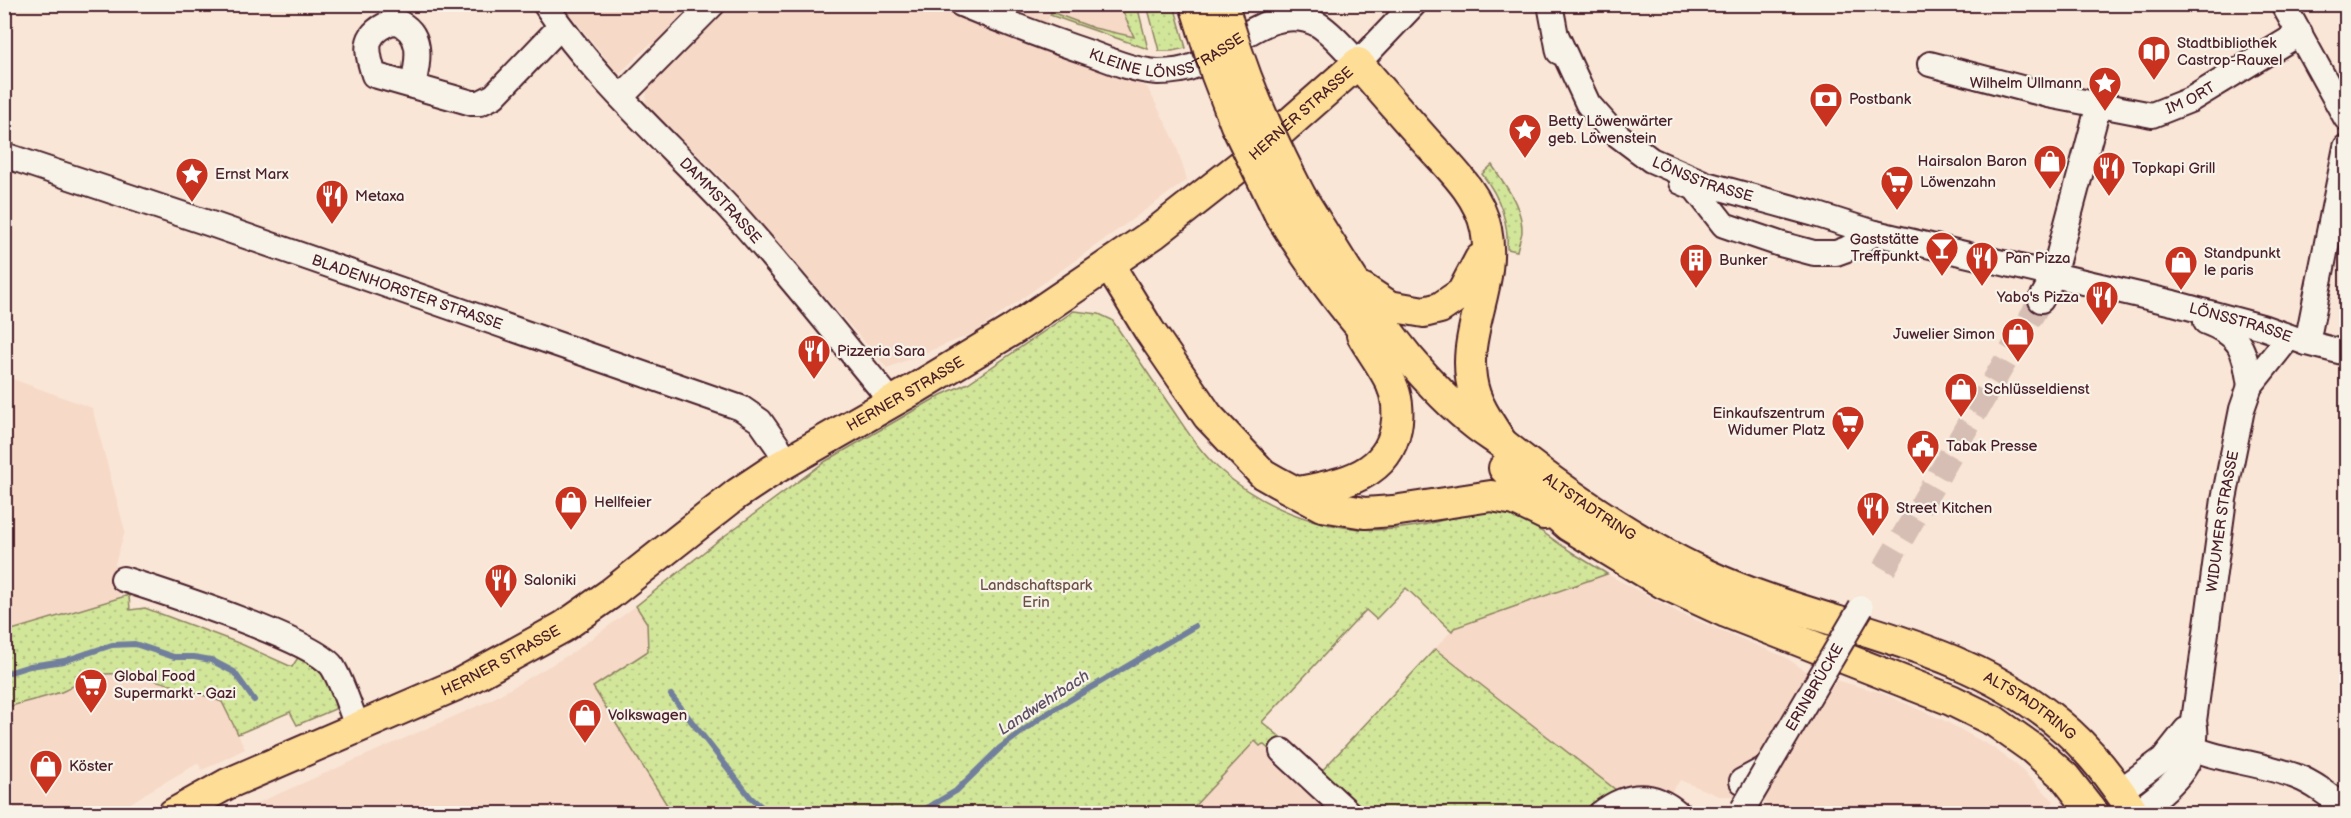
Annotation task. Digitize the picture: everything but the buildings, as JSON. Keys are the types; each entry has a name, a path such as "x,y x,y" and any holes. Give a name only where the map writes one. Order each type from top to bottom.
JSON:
{"main road":[{"name":"ALTSTADTRING","path":"1194,4 1216,73 1236,125 1290,205 1356,285 1374,313 1410,359 1471,421 1584,504 1639,538 1705,574 1792,607 1929,652 1997,682 2039,708 2059,724 2098,762 2131,808"},
{"name":"ALTSTADTRING","path":"1223,4 1244,71 1263,119 1304,253 1355,322 1455,426 1569,526 1663,583 1808,645 1951,700 1994,721 2032,748 2065,777 2091,813"},
{"path":"1358,63 1475,200 1486,229 1488,272 1472,336 1470,375 1480,408 1502,443"},
{"name":"HERNER STRASSE","path":"173,813 227,784 461,683 563,627 610,594 737,494 788,461 1014,329 1109,265 1203,196 1358,63"},
{"path":"1356,285 1389,306 1424,312 1432,310 1452,301 1462,293 1487,249"},
{"path":"1109,265 1149,330 1208,416 1263,474 1322,506 1365,513 1500,496 1515,500 1569,526"},
{"path":"1299,492 1343,483 1363,474 1378,463 1394,437 1399,410 1391,383 1355,322"},
{"path":"2091,813 2131,808"}],"street":[{"name":"DAMMSTRASSE","path":"545,4 560,27 621,97 728,208 892,402"},
{"path":"621,97 713,4"},
{"name":"KLEINE LÖNSSTRASSE","path":"961,4 1057,42 1142,70 1176,72 1194,66 1250,29 1267,20 1282,16 1305,17 1318,23 1358,63"},
{"name":"LÖNSSTRASSE","path":"1550,4 1557,36 1584,112 1601,132 1646,167 1695,188 1724,225 1814,253 1836,253 1875,233"},
{"name":"LÖNSSTRASSE","path":"1564,4 1563,25 1572,81 1588,104 1611,130 1651,160 1706,184 1875,233 2173,303 2262,327 2346,354"},
{"path":"2283,4 2346,118"},
{"name":"HERNER STRASSE","path":"1358,63 1414,7"},
{"path":"413,86 472,103 488,100 560,27"},
{"name":"IM ORT","path":"1930,64 2048,95 2152,115 2190,100 2300,33"},
{"path":"2041,300 2052,275 2099,104"},
{"path":"2298,340 2346,147"},
{"name":"BLADENHORSTER STRASSE","path":"4,155 214,225 741,408 760,421 788,461"},
{"name":"LÖNSSTRASSE","path":"2173,303 2190,316 2217,326 2232,335 2244,351 2250,386"},
{"name":"WIDUMER STRASSE","path":"2131,808 2165,792 2181,774 2185,745 2197,734 2194,721 2227,478 2242,409 2250,386 2298,340"},
{"path":"123,579 234,618 321,656 333,667 357,726"},
{"name":"ERINBRÜCKE","path":"1743,809 1861,608"},
{"path":"2185,745 2298,777 2320,788 2346,809"},
{"path":"1282,751 1350,813"},
{"path":"1742,781 1768,767"},
{"path":"1600,813 1624,799 1645,796 1660,800 1678,813"}],"shaded area":[{"path":"562,5 693,5 691,10 656,43 649,45 619,74"},
{"path":"732,5 1120,5 1135,37 1094,28 1051,12 1037,48 1147,87 1174,139 1187,180 974,333 887,368 721,177 646,104 647,87"},
{"path":"4,376 92,408 125,531 115,563 120,599 5,632"},
{"path":"1607,574 1681,614 1785,657 1809,673 1879,692 1943,720 1992,747 2014,763 2054,801 2045,814 1777,814 1758,796 1719,796 1680,780 1669,795 1635,786 1616,790 1435,649 1454,628"},
{"path":"636,606 647,623 648,651 593,687 672,813 233,814 487,702 572,653"},
{"path":"107,674 159,681 222,702 245,749 202,770 198,763 116,813 5,813 4,708 37,697 60,693 78,681"},
{"path":"1255,741 1262,744 1338,813 1188,814"}],"green space":[{"path":"1120,5 1137,5 1148,49 1050,15 1051,12 1094,28 1134,37"},
{"path":"1147,5 1174,5 1186,48 1159,51"},
{"path":"1492,165 1520,214 1522,232 1517,251 1507,249 1502,209 1482,174"},
{"name":"Landschaftspark Erin","path":"1074,311 1099,314 1112,320 1204,453 1239,485 1261,499 1311,520 1363,529 1417,526 1477,512 1508,514 1537,528 1607,574 1454,628 1452,631 1406,588 1376,619 1366,610 1262,722 1289,744 1278,758 1263,744 1260,746 1255,741 1188,813 672,813 593,687 648,651 647,623 636,606 719,540 826,461 941,395 968,383"},
{"path":"129,595 130,610 145,608 241,644 292,667 299,656 323,672 336,702 335,709 297,725 290,712 238,734 222,702 157,681 121,674 91,676 62,692 5,708 5,632"},
{"path":"1435,649 1616,790 1584,813 1362,813 1319,774"}],"waterway":[{"name":"Landwehrbach","path":"917,814 956,791 1000,748 1043,716 1195,626"},
{"name":"Landwehrbach","path":"4,674 30,666 64,661 112,645 135,644 174,657 211,660 234,672 254,700"},
{"name":"Landwehrbach","path":"671,695 751,798 770,814"}],"tunnel":[{"path":"1884,569 2041,300"}],"place":[{"name":"Stadtbibliothek Castrop-Rauxel","path":"2154,81"},
{"name":"Wilhelm Ullmann","path":"2105,112"},
{"name":"Postbank","path":"1826,128"},
{"name":"Betty Löwenwärter geb. Löwenstein","path":"1525,159"},
{"name":"Hairsalon Baron","path":"2050,190"},
{"name":"Topkapi Grill","path":"2109,197"},
{"name":"Ernst Marx","path":"192,203"},
{"name":"Löwenzahn","path":"1897,211"},
{"name":"Metaxa","path":"332,225"},
{"name":"Gaststätte Treffpunkt","path":"1942,277"},
{"name":"Pan Pizza","path":"1982,287"},
{"name":"Bunker","path":"1696,289"},
{"name":"Standpunkt le paris","path":"2181,291"},
{"name":"Yabo's Pizza","path":"2102,326"},
{"name":"Juwelier Simon","path":"2018,363"},
{"name":"Pizzeria Sara","path":"814,380"},
{"name":"Schlüsseldienst","path":"1961,418"},
{"name":"Einkaufszentrum Widumer Platz","path":"1848,451"},
{"name":"Tabak Presse","path":"1923,475"},
{"name":"Hellfeier","path":"571,531"},
{"name":"Street Kitchen","path":"1873,537"},
{"name":"Saloniki","path":"501,609"},
{"name":"Global Food Supermarkt - Gazi","path":"91,714"},
{"name":"Volkswagen","path":"585,744"},
{"name":"Köster","path":"46,795"}]}
